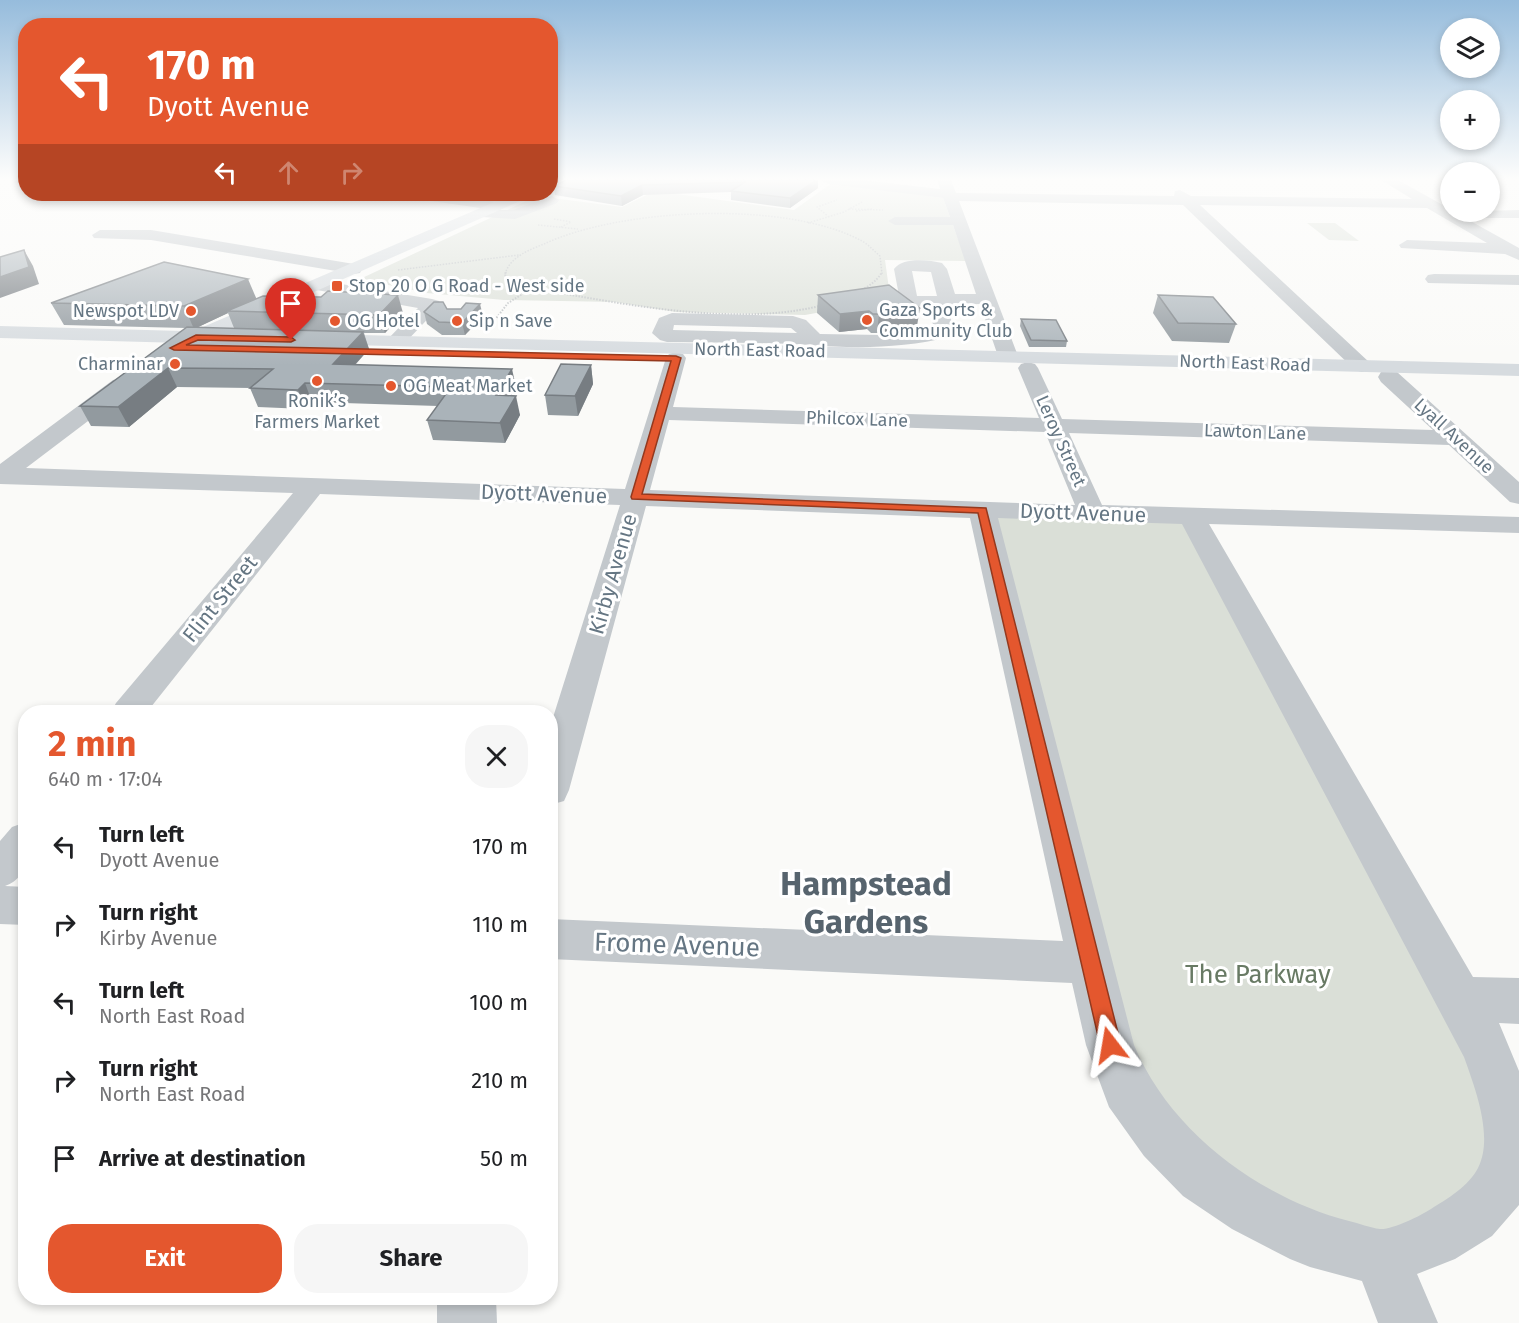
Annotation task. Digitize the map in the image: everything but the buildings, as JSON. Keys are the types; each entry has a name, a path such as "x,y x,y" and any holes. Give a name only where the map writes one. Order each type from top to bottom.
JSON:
{"main road":[{"path":"316,293 359,267 417,242"},
{"path":"158,358 196,338 289,297"},
{"path":"0,332 196,338 239,344 158,358 0,345"},
{"name":"North East Road","path":"678,353 481,344 440,335 395,342 304,345 1018,362 1519,380"},
{"name":"North East Road","path":"1018,362 1519,370"},
{"path":"1362,366 1389,377"}],"street":[{"path":"195,242 359,267"},
{"name":"Leroy Street","path":"967,242 988,299 1018,362 1054,426 1093,514"},
{"path":"1231,242 1362,366"},
{"path":"1420,242 1514,252"},
{"path":"1496,242 1514,252"},
{"path":"1434,279 1519,280"},
{"path":"289,297 316,293 396,308 432,304 395,342"},
{"path":"815,340 799,324 793,322 672,319 666,322 662,333 667,336 815,340 900,341 938,335 944,330 942,301 988,299"},
{"path":"411,326 440,335"},
{"name":"Kirby Avenue","path":"558,763 678,353"},
{"path":"0,476 158,358"},
{"name":"Lyall Avenue","path":"1389,377 1519,496"},
{"name":"Philcox Lane","path":"660,413 1054,426"},
{"name":"Lawton Lane","path":"1054,426 1455,438"},
{"name":"Dyott Avenue","path":"0,476 1093,514 1519,525"},
{"name":"Flint Street","path":"134,705 313,486"},
{"path":"982,510 1110,1045 1127,1089 1163,1137 1202,1177 1252,1209 1310,1239 1382,1258 1435,1239 1472,1216 1501,1184 1511,1145 1503,1094 1485,1047 1460,999 1191,516"},
{"path":"0,870 18,848"},
{"path":"0,904 18,905"},
{"name":"Frome Avenue","path":"558,939 1090,963"},
{"path":"1460,999 1519,1001"},
{"path":"1382,1258 1408,1323"},
{"path":"467,1305 467,1323"}],"path":[{"path":"551,242 507,264 505,275 510,280 532,288 677,311"},
{"path":"861,242 879,256"},
{"path":"359,267 406,270 495,260 524,254"},
{"path":"495,260 500,261"},
{"path":"481,344 493,322 508,303 532,288"}],"green space":[{"path":"439,242 959,242 966,261 885,260 890,296 805,315 676,312 615,302 504,300 427,293 360,279"},
{"name":"The Parkway","path":"982,510 1192,517 1493,1068 1506,1163 1382,1258 1216,1185 1110,1045"}],"place":[{"name":"Stop 20 O G Road - West side","path":"337,286"},
{"name":"Newspot LDV","path":"191,311"},
{"name":"Gaza Sports & Community Club","path":"867,320"},
{"name":"OG Hotel","path":"335,321"},
{"name":"Sip n Save","path":"457,321"},
{"name":"Charminar","path":"175,364"},
{"name":"Ronik’s Farmers Market","path":"317,381"},
{"name":"OG Meat Market","path":"391,386"}],"district":[{"name":"Hampstead Gardens","path":"866,903"}],"route":[{"path":"291,340 196,338 174,348 676,358 636,497 982,510 1110,1045"}]}
